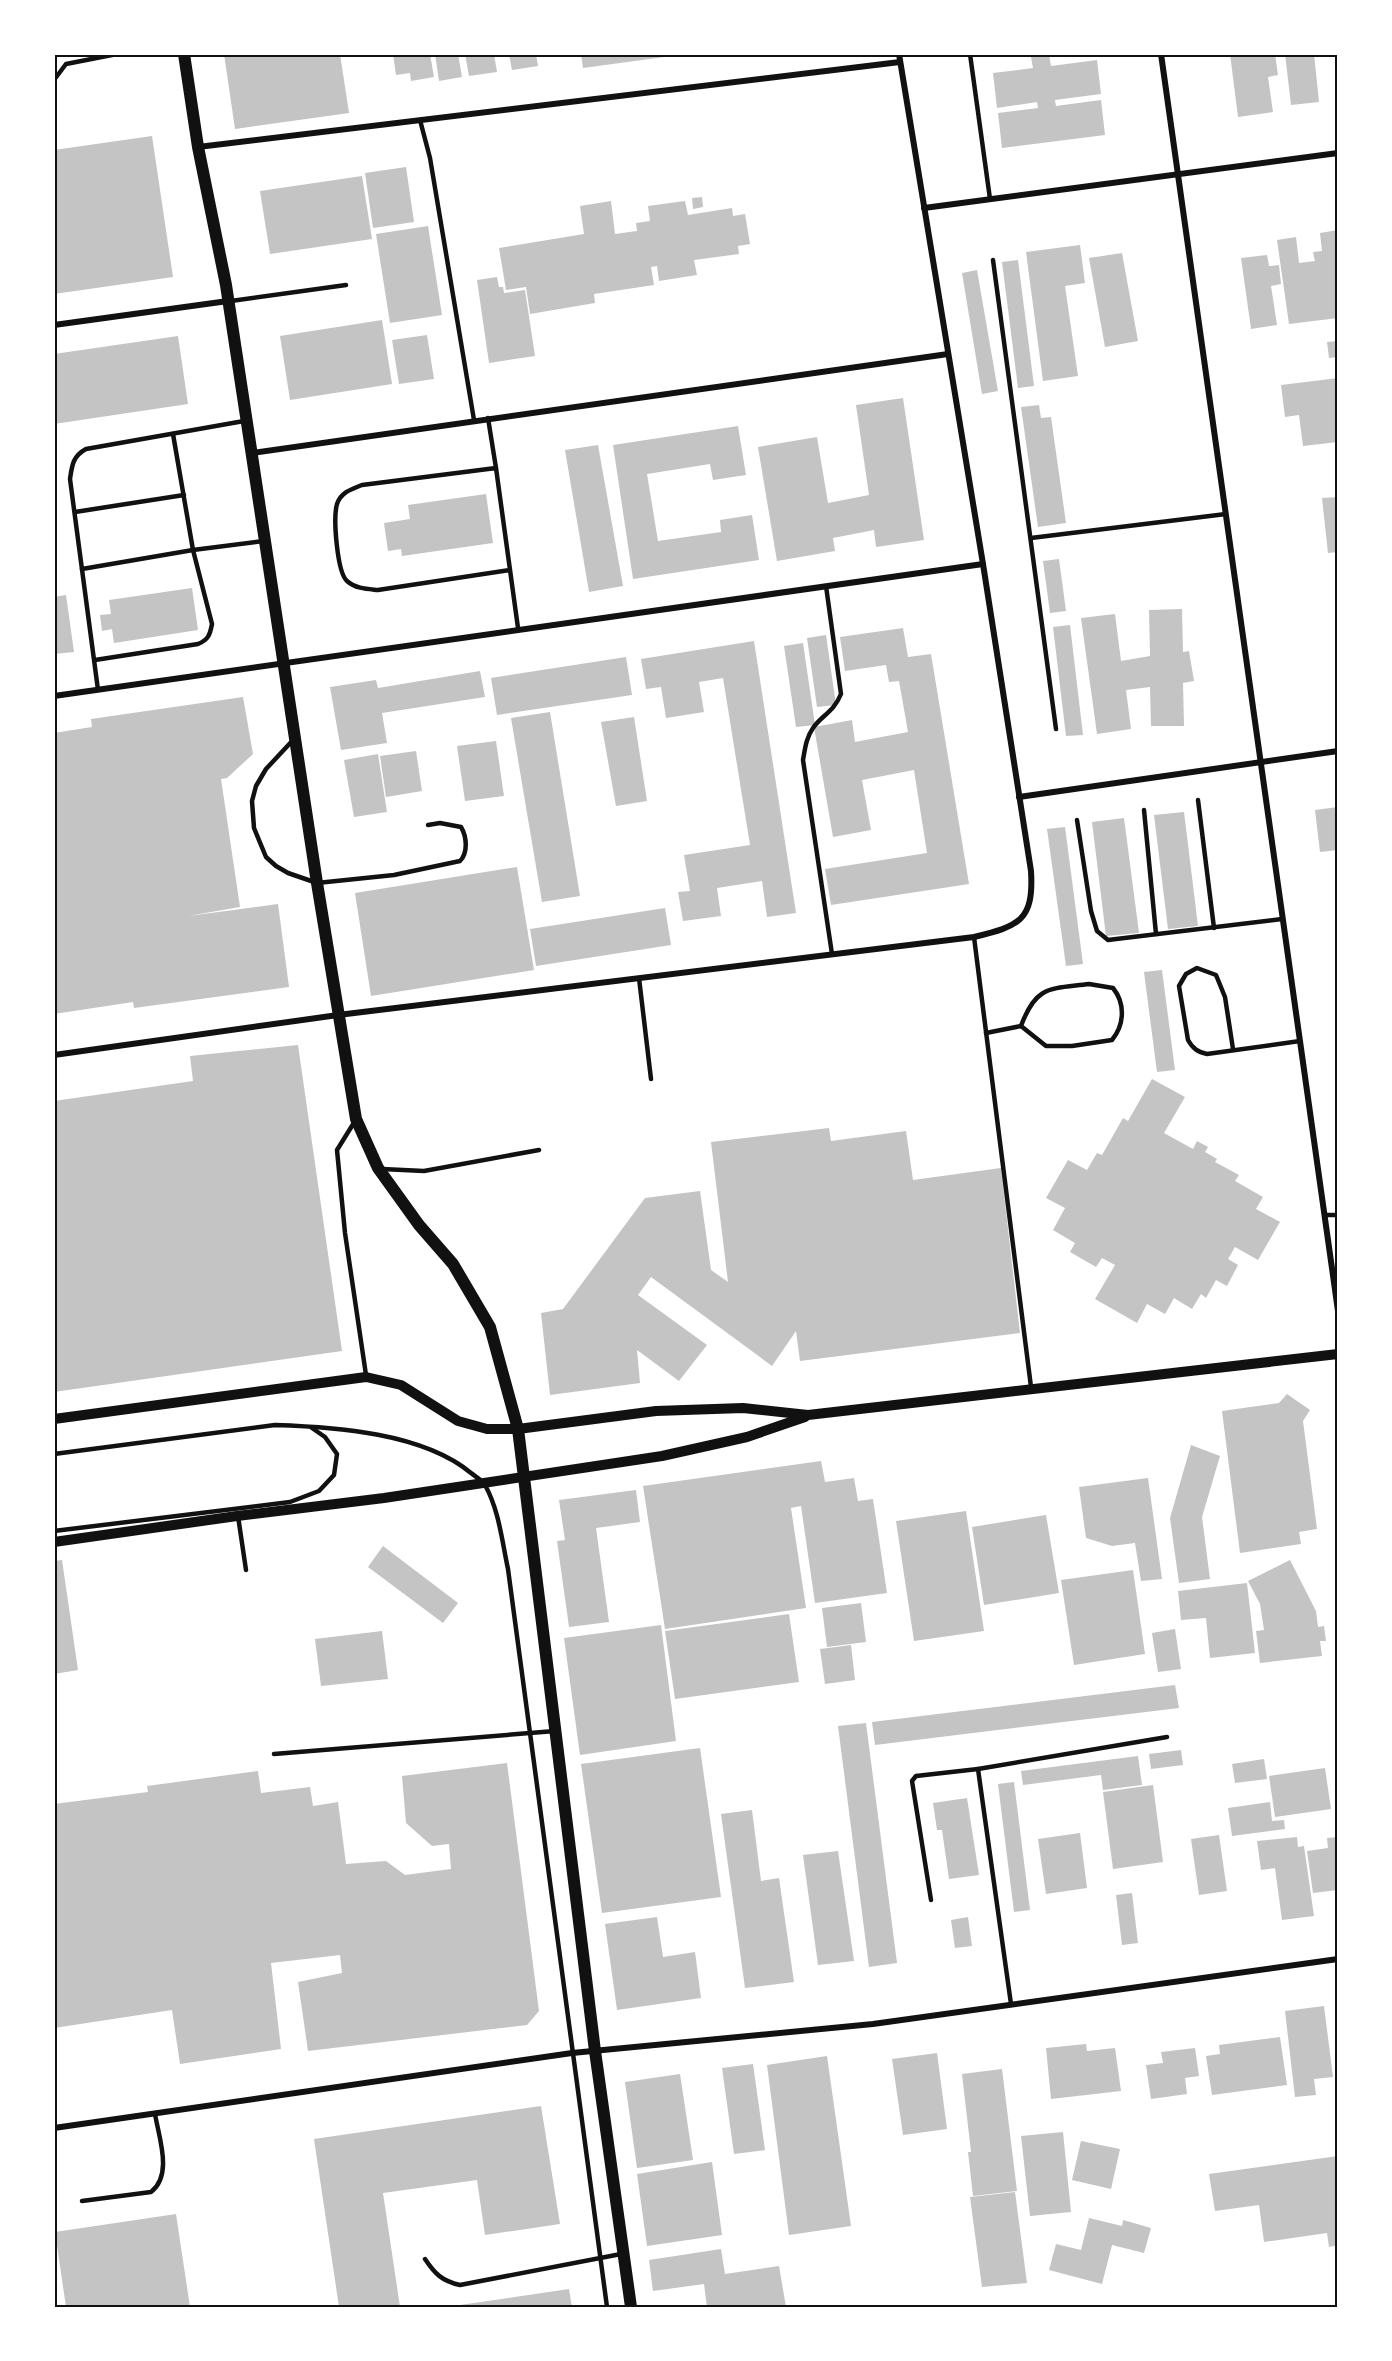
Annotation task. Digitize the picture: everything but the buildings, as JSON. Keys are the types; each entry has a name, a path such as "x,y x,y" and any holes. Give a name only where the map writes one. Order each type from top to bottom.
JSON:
{"main road":[{"path":"184,54 198,147 228,301 316,883 356,1119 378,1168 419,1225 453,1263 490,1327 518,1429 595,2051 631,2307"}],"street":[{"path":"54,1055 338,1015 974,937 1013,925 1027,912 1032,894 1031,871 899,54"},
{"path":"1161,54 1338,1311"},
{"path":"198,147 900,62"},
{"path":"924,208 1338,153"},
{"path":"54,325 228,301"},
{"path":"252,453 948,354"},
{"path":"54,696 518,628 983,564"},
{"path":"1019,797 1338,751"},
{"path":"54,1542 384,1498 662,1456 747,1437 808,1416 1338,1354"},
{"path":"54,1419 366,1377 401,1385 458,1421 487,1429 518,1429 656,1411 743,1408 808,1416"},
{"path":"54,2128 572,2053 873,2024 1338,1959"}],"lane":[{"path":"54,80 66,64 117,54"},
{"path":"970,54 990,199"},
{"path":"420,120 429,158 474,420"},
{"path":"993,260 1056,729"},
{"path":"228,301 346,285"},
{"path":"488,418 518,628"},
{"path":"99,690 70,479 72,464 77,454 86,449 247,420"},
{"path":"94,660 198,644 206,640 210,634 212,624 193,550 173,434"},
{"path":"496,468 362,485 345,492 338,503 335,516 340,568 346,580 359,588 378,590 510,570"},
{"path":"75,512 184,495"},
{"path":"1031,538 1226,514"},
{"path":"82,569 193,550 265,541"},
{"path":"826,586 841,694 835,707 814,726 806,742 802,760 827,909 832,954"},
{"path":"295,737 266,769 256,786 252,801 254,828 266,857 276,866 316,883 394,875 460,861 464,856 465,842 461,827 440,823 428,825"},
{"path":"1198,800 1214,928"},
{"path":"1144,810 1156,934"},
{"path":"1077,820 1091,911 1097,931 1107,940 1282,919"},
{"path":"974,937 1032,1390"},
{"path":"1233,1049 1225,997 1216,975 1197,968 1186,974 1179,986 1188,1040 1200,1053 1207,1054 1300,1041"},
{"path":"639,978 651,1079"},
{"path":"1089,984 1113,988 1121,998 1122,1019 1119,1032 1112,1040 1072,1046 1046,1046 1021,1026 1026,1012 1040,993 1055,988 1089,984"},
{"path":"986,1034 1021,1026"},
{"path":"356,1119 337,1150 345,1233 366,1377"},
{"path":"378,1168 424,1170 539,1150"},
{"path":"1325,1215 1338,1215"},
{"path":"54,1454 275,1425 310,1426 361,1432 411,1443 458,1462 483,1483 493,1503 508,1569 607,2307"},
{"path":"54,1531 290,1502 319,1491 334,1475 337,1454 325,1437 310,1426"},
{"path":"237,1516 246,1570"},
{"path":"274,1754 556,1731"},
{"path":"931,1900 912,1781 916,1776 978,1769 1167,1737"},
{"path":"978,1769 1011,2004"},
{"path":"81,2201 151,2192 159,2187 163,2175 163,2164 155,2114"},
{"path":"425,2259 434,2274 447,2282 460,2285 624,2254"}]}
